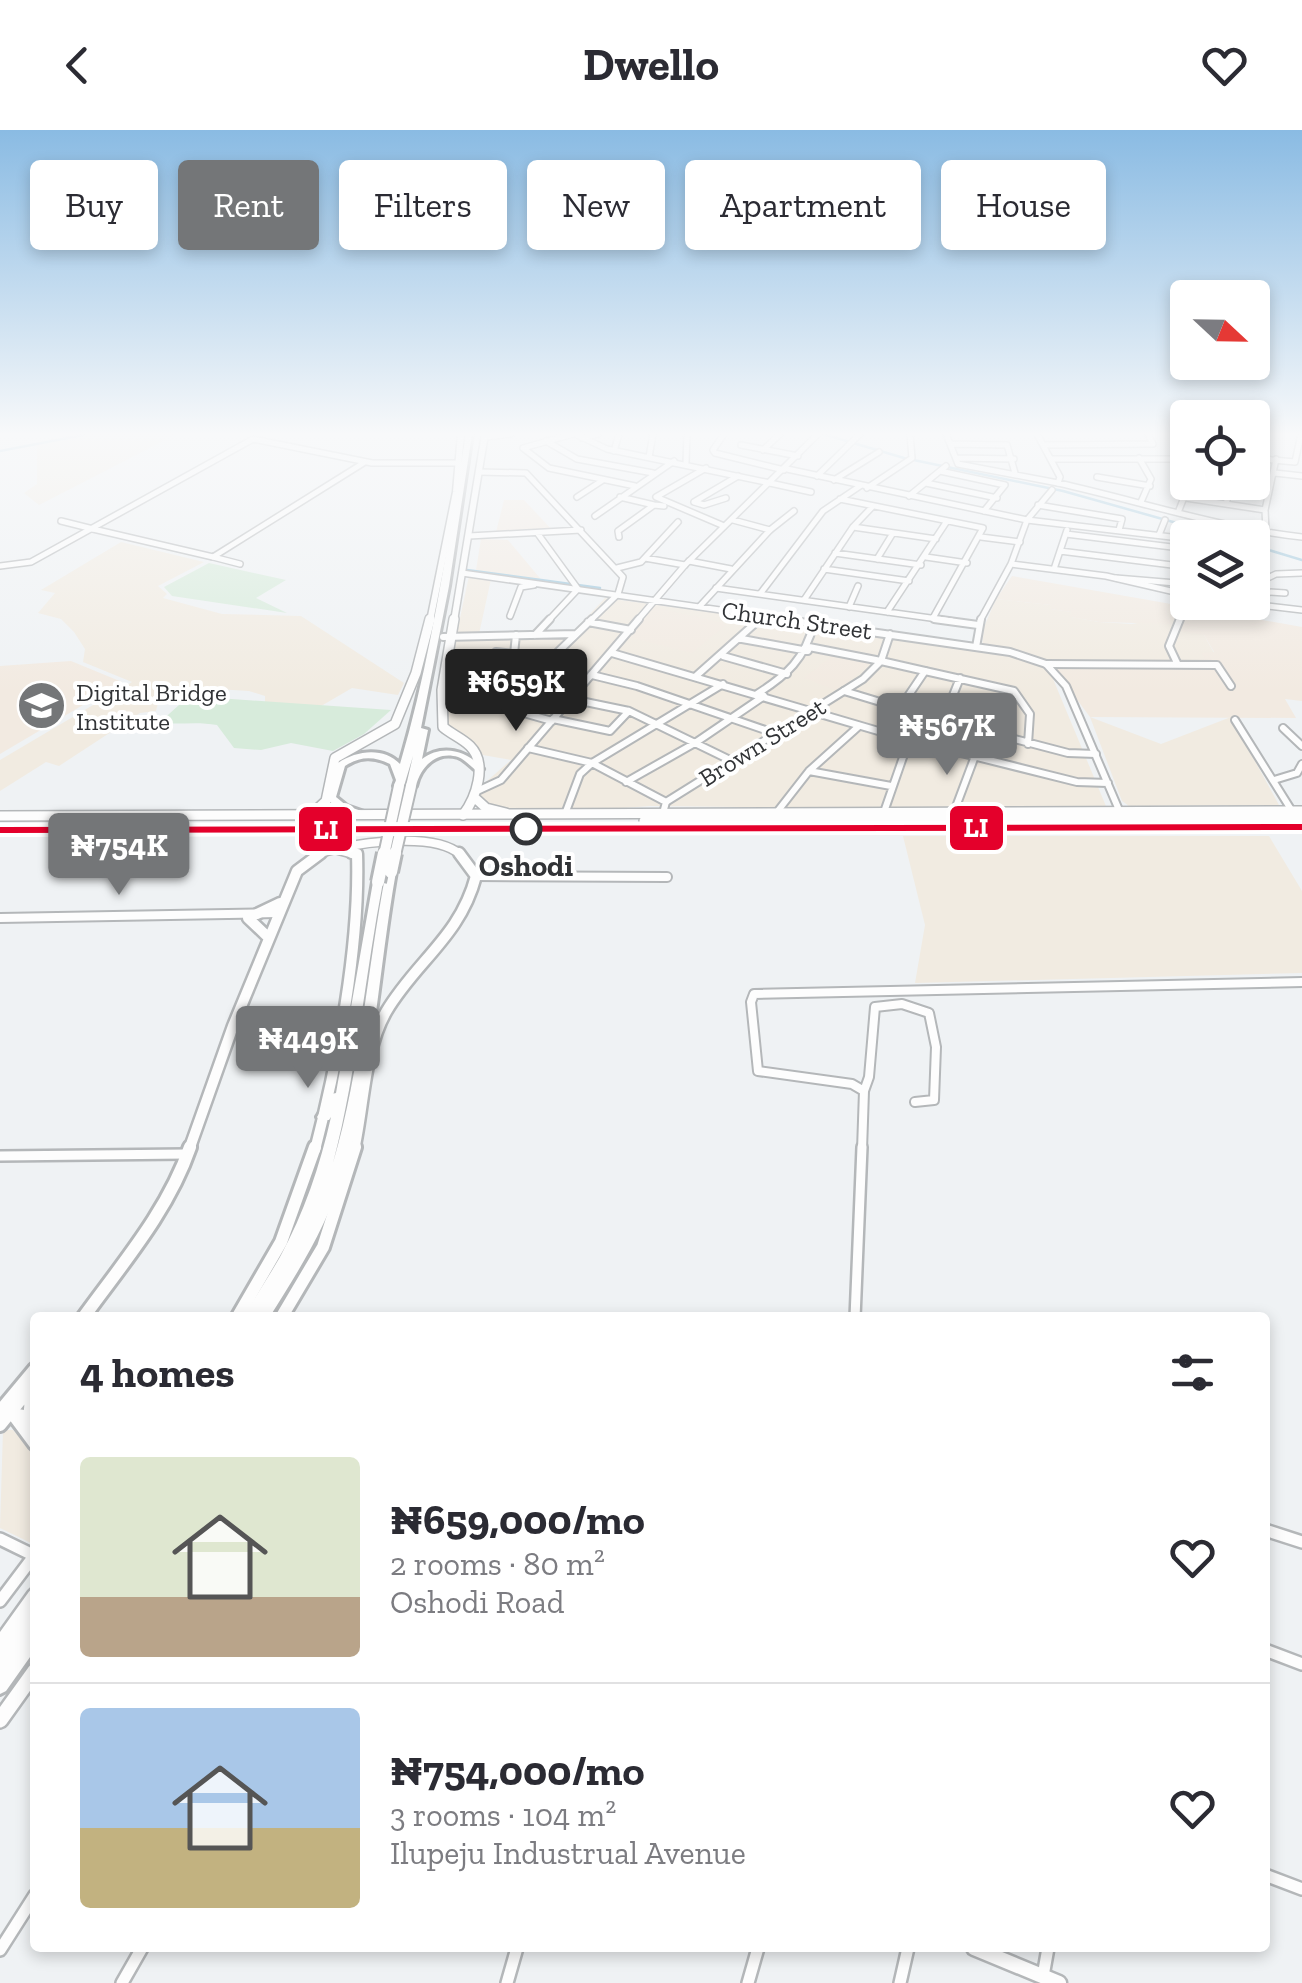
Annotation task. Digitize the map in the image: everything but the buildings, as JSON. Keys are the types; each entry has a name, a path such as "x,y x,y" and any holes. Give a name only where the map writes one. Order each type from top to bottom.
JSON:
{"highway":[{"path":"264,1312 322,1209 357,1105 405,786 454,520"},
{"path":"254,1312 293,1248 324,1171 378,882 447,637 466,520"},
{"path":"366,814 344,808 331,798 338,770 347,760 362,755 393,761 405,786"},
{"path":"405,786 431,756 464,755 478,769"},
{"path":"335,1128 327,1108 342,1091"},
{"path":"0,1666 30,1625"},
{"path":"0,1684 30,1643"}],"main road":[{"path":"311,815 326,800 335,758 394,726 413,690 453,520"},
{"path":"464,815 475,795 478,769 472,747 444,728 442,690 447,637 471,520"},
{"path":"475,795 486,808 515,815"},
{"path":"206,818 664,812 1121,816 1297,811"},
{"path":"0,819 954,812 1302,820"},
{"path":"241,1312 264,1279 292,1224 312,1169 327,1108 354,932 357,854 362,846 378,842"},
{"path":"87,1312 180,1176 296,871 327,849 378,842 444,845 464,856 476,876 464,918 394,995 376,1033 362,1079"},
{"path":"327,849 357,854"},
{"path":"247,917 278,911"},
{"path":"247,917 268,937"},
{"path":"285,1312 333,1222 350,1171 357,1105"},
{"path":"0,1424 4,1410 30,1376"},
{"path":"4,1410 30,1387"},
{"path":"4,1410 30,1423"},
{"path":"4,1410 30,1439"},
{"path":"0,1645 30,1603"},
{"path":"0,1720 30,1678"}],"street":[{"path":"0,566 31,562 108,520"},
{"path":"213,556 270,520"},
{"path":"500,708 618,594 623,577 572,520"},
{"path":"619,537 618,531 633,520"},
{"path":"710,520 724,526"},
{"path":"475,795 501,780 687,563 733,520"},
{"path":"736,520 770,530"},
{"path":"700,606 781,520"},
{"path":"760,594 815,520"},
{"path":"804,600 859,520"},
{"path":"976,646 978,625 1011,564 1027,520"},
{"path":"1031,520 1170,537"},
{"path":"1119,530 1122,520"},
{"path":"1159,535 1165,520"},
{"path":"61,521 240,564"},
{"path":"887,612 948,521 1020,542"},
{"path":"645,558 678,522"},
{"path":"1054,569 1068,525"},
{"path":"853,527 936,538"},
{"path":"469,536 581,530"},
{"path":"1270,532 1302,536"},
{"path":"877,559 893,533"},
{"path":"934,618 982,533"},
{"path":"538,534 578,588"},
{"path":"1066,534 1170,547"},
{"path":"1060,551 1170,565"},
{"path":"836,553 921,565"},
{"path":"926,556 967,564"},
{"path":"617,568 645,558 732,569"},
{"path":"1011,564 1170,582"},
{"path":"824,569 908,582"},
{"path":"1270,577 1302,572"},
{"name":"Church Street","path":"462,573 976,646 1046,664"},
{"path":"1116,578 1170,591"},
{"path":"510,616 524,585 578,588"},
{"path":"849,606 858,586"},
{"path":"535,635 578,588"},
{"path":"716,588 978,625"},
{"path":"1270,590 1285,593"},
{"path":"1270,607 1302,610"},
{"path":"853,628 861,608"},
{"path":"696,676 742,639 763,616"},
{"path":"1178,620 1168,646 1178,665"},
{"path":"588,622 631,630"},
{"path":"626,782 734,718 787,674 808,649 814,623"},
{"path":"447,637 576,634"},
{"name":"Brown Street","path":"664,812 730,760 844,691 880,661 890,634"},
{"path":"496,652 514,654 516,635"},
{"path":"742,639 1001,686 1017,694 1030,714 1028,744"},
{"path":"612,653 858,726 1077,782 1108,783"},
{"path":"723,656 787,674"},
{"path":"1046,664 1219,666 1230,686"},
{"path":"1046,664 1066,686 1121,816"},
{"path":"445,667 528,684"},
{"path":"900,708 925,671"},
{"path":"592,676 774,733"},
{"path":"944,720 960,678"},
{"path":"565,814 580,774 592,763 724,684"},
{"path":"442,690 500,708 610,731 630,711"},
{"path":"844,691 1028,744 1068,753 1096,754"},
{"path":"571,699 630,711 730,760"},
{"path":"951,704 984,713"},
{"path":"884,812 912,712"},
{"path":"1235,720 1297,811"},
{"path":"776,812 809,772 858,726"},
{"path":"1283,728 1302,746"},
{"path":"528,748 592,763 626,782 664,812"},
{"path":"954,812 975,756"},
{"path":"1274,780 1298,773 1302,764"},
{"path":"809,772 891,786"},
{"path":"476,876 668,878"},
{"path":"0,919 247,917 278,911"},
{"path":"0,919 247,917"},
{"path":"864,1090 852,1084 770,1076 758,1071 751,1002 754,994 1302,982"},
{"path":"854,1312 864,1090 869,1077 876,1007 886,1002 918,1007 929,1013 937,1058 934,1100 914,1102"},
{"path":"0,1156 186,1154"},
{"path":"1270,1532 1302,1542"},
{"path":"0,1539 30,1554"},
{"path":"0,1601 30,1561"},
{"path":"1270,1652 1302,1664"},
{"path":"1270,1877 1302,1889"},
{"path":"0,1950 30,1904"},
{"path":"122,1983 140,1952"},
{"path":"507,1983 516,1952"},
{"path":"748,1983 757,1952"},
{"path":"900,1983 907,1952"},
{"path":"984,1952 1059,1983"},
{"path":"1043,1976 1047,1952"}],"shaded area":[{"path":"499,520 543,520 555,533 495,536"},
{"path":"481,539 508,540 544,583 476,570"},
{"path":"121,542 204,562 158,586 167,594 163,598 222,614 301,616 404,683 398,695 352,688 316,709 265,702 265,696 249,691 168,686 161,690 156,711 140,713 59,766 46,762 0,791 0,760 132,682 83,662 85,649 74,632 61,619 38,613 55,593 41,590"},
{"path":"469,576 491,579 479,634 572,633 605,598 980,648 1040,665 1051,674 1108,811 651,806 509,816 471,795 511,760 477,754 467,737 443,729 441,706"},
{"path":"1012,576 1170,604 1172,620 1170,624 1099,622 1070,617 1071,612 1050,609 1051,605 996,599"},
{"path":"996,599 1052,605 1051,609 1072,612 1071,617 1099,622 1132,624 1170,617 1187,620 1204,635 1214,653 1207,664 1045,662 1002,647 982,646 984,627"},
{"path":"654,607 727,624 692,653 628,637"},
{"path":"1182,620 1262,620 1302,627 1302,701 1285,699 1296,718 1090,717 1051,665 1214,667 1225,686 1231,686 1219,664 1207,664 1202,653 1214,652 1204,635 1180,631"},
{"path":"833,655 870,663 838,691 804,678"},
{"name":"Digital Bridge Institute","path":"71,661 122,682 0,754 0,666"},
{"path":"1090,717 1161,744 1231,717 1279,805 1129,806 1122,801"},
{"path":"903,836 1269,836 1302,891 1302,973 915,983 925,925"},
{"path":"3,1430 13,1430 30,1449 30,1543 0,1528"}],"green space":[{"path":"209,563 286,580 256,598 287,613 172,596 164,587"},
{"path":"189,696 391,710 364,734 333,751 291,743 261,750 234,748 217,725 159,723"}],"waterway":[{"path":"1270,550 1302,560"},
{"path":"467,570 600,588"}],"railway":[{"path":"0,832 1302,830"}],"transit line":[{"name":"LI","path":"0,830 1302,827"}],"place":[{"name":"Digital Bridge Institute","path":"41,706"},
{"name":"Oshodi","path":"526,829"}]}
